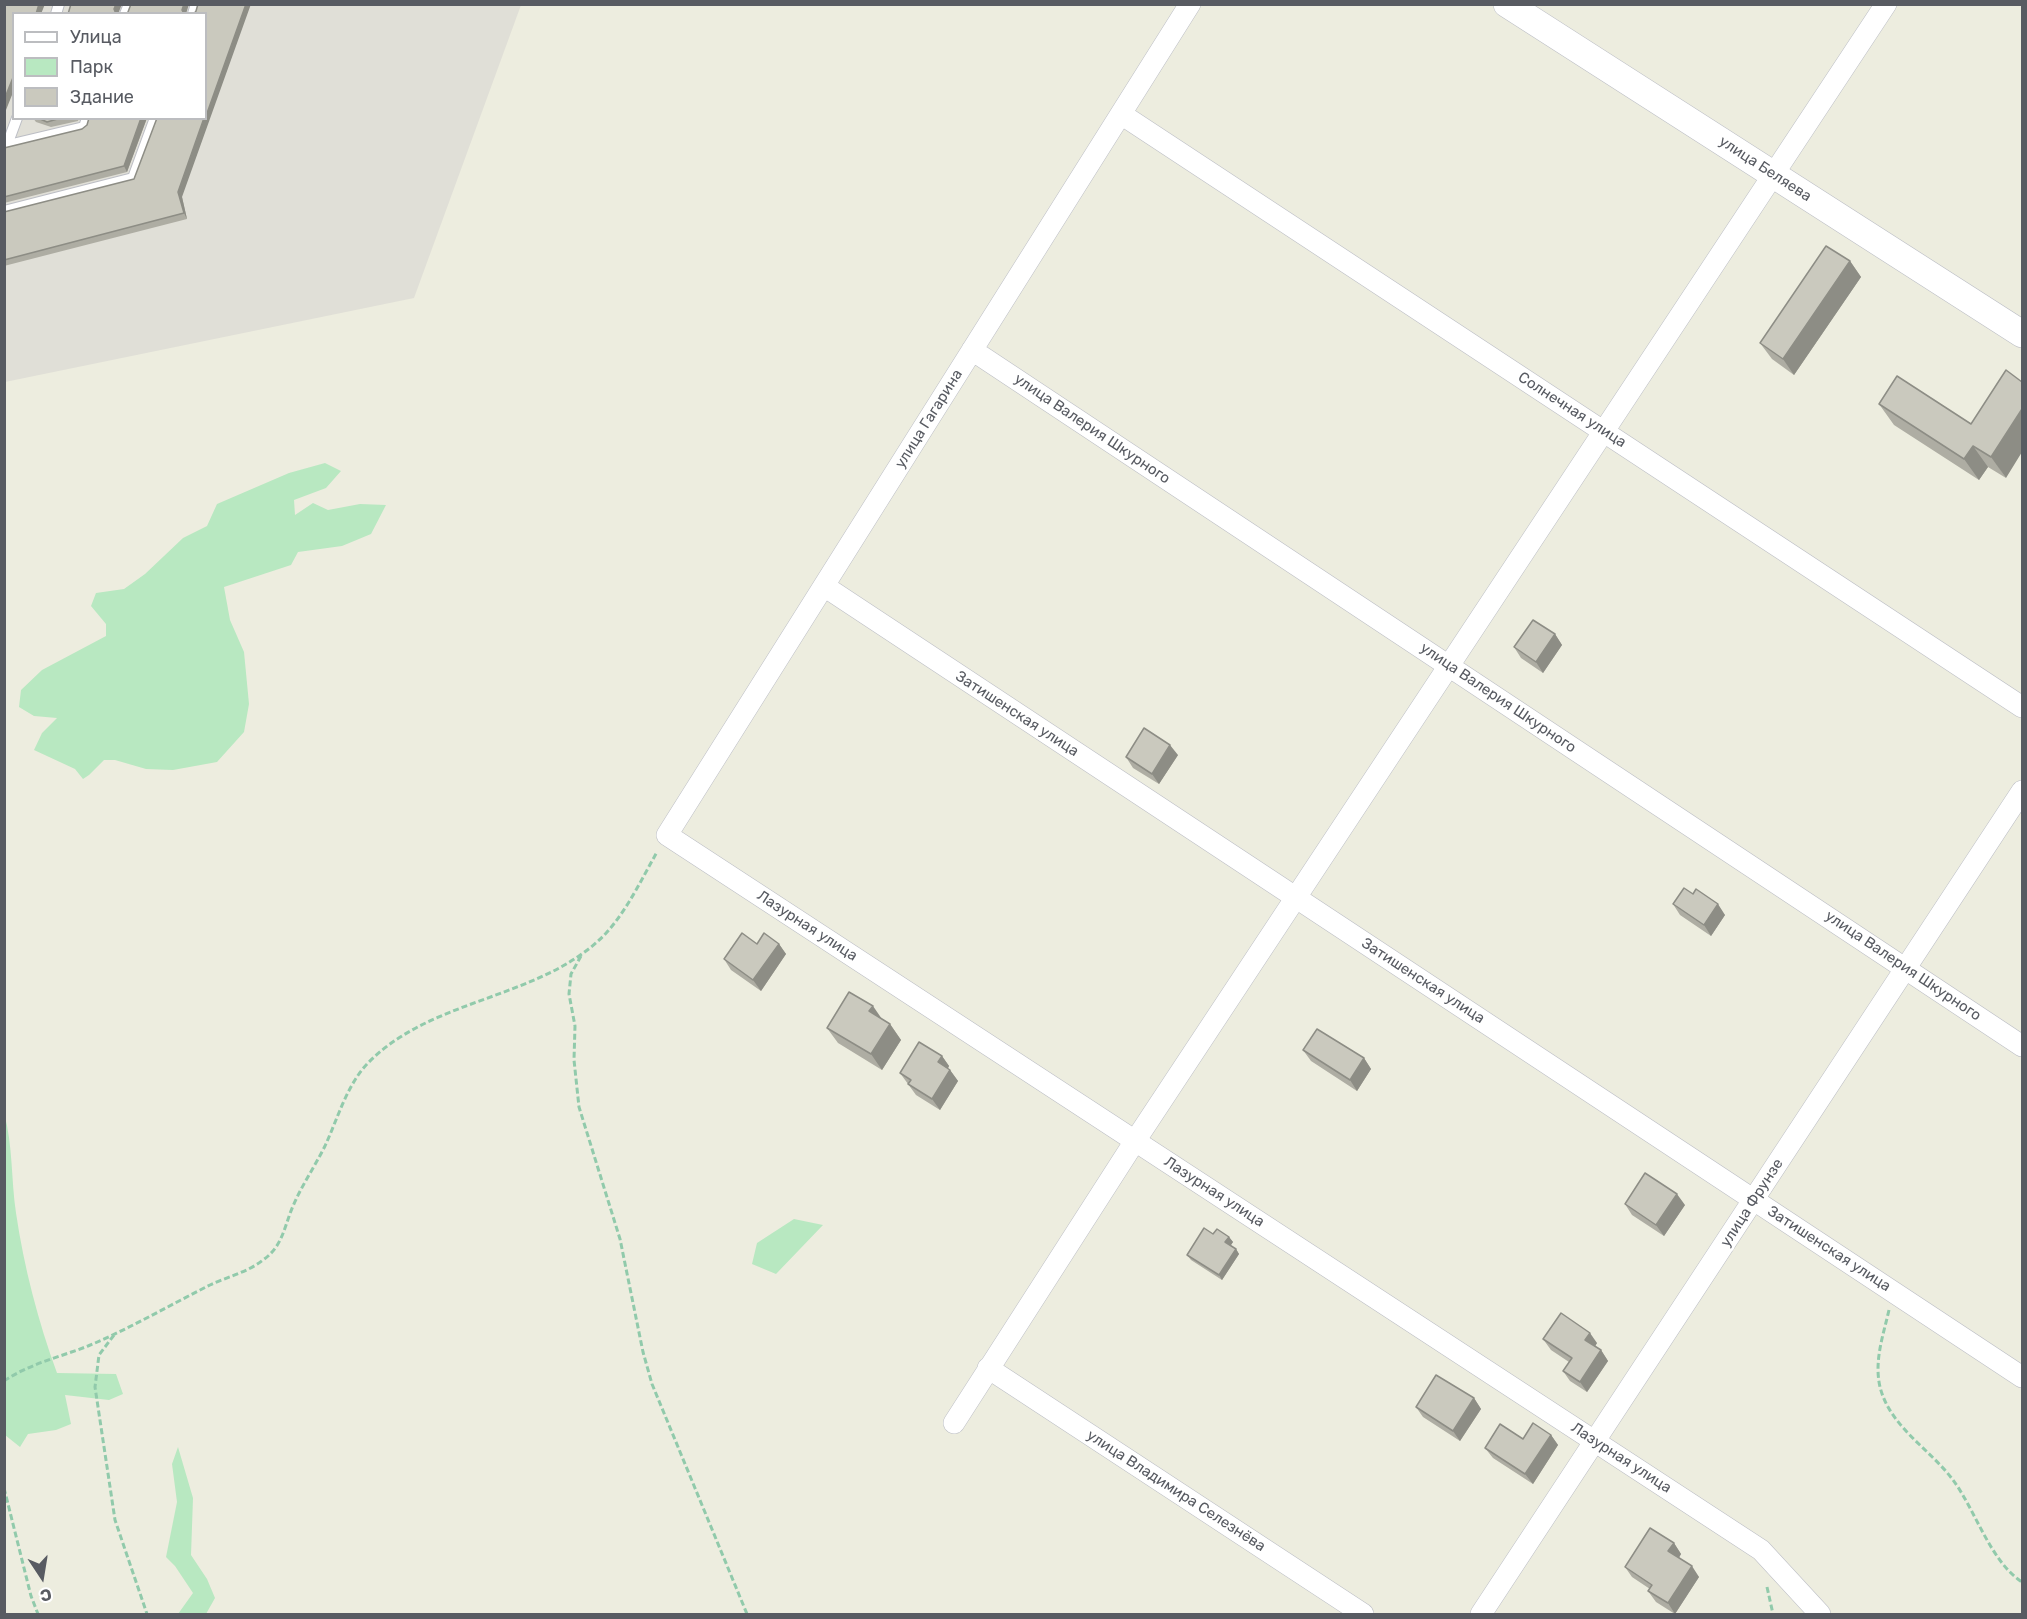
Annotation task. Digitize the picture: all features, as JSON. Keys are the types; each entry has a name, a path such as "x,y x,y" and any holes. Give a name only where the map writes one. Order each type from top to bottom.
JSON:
{"street":[{"name":"улица Гагарина","path":"667,834 1190,4"},
{"name":"улица Беляева","path":"1507,4 2022,334"},
{"path":"954,1423 1135,1141 1886,4"},
{"name":"Солнечная улица","path":"1121,114 2022,707"},
{"name":"улица Валерия Шкурного","path":"972,350 2022,1046"},
{"name":"Затишенская улица","path":"824,586 2022,1377"},
{"name":"улица Фрунзе","path":"1481,1614 2022,791"},
{"name":"Лазурная улица","path":"667,834 1761,1550 1820,1614"},
{"name":"улица Владимира Селезнёва","path":"988,1368 1363,1614"}],"lane":[{"path":"6,146 16,120"},
{"path":"6,146 84,127 86,120"},
{"path":"4,211 133,178 154,120"}],"path":[{"path":"4,1381 96,1342 260,1263 270,1255 279,1245 286,1231 292,1207 326,1144 356,1078 369,1062 387,1047 429,1022 515,988 582,954 599,941 615,922 667,834"},
{"path":"582,954 572,974 569,994 575,1026 574,1060 579,1107 620,1239 643,1352 652,1384 747,1614"},
{"path":"1893,1291 1879,1355 1878,1372 1885,1400 1900,1424 1936,1460 1954,1482 2002,1562 2022,1582"},
{"path":"117,1332 106,1343 99,1355 95,1387 116,1520 147,1614"},
{"path":"4,1488 38,1614"}],"shaded area":[{"path":"5,5 521,5 414,298 5,382"}],"green space":[{"path":"325,463 341,471 326,488 294,500 295,515 313,503 328,510 360,504 386,505 371,534 342,546 298,552 291,565 224,587 230,620 244,652 249,704 244,732 217,762 173,770 146,769 115,760 104,760 83,779 75,769 34,750 42,733 57,718 34,716 19,707 21,690 42,670 106,636 106,624 91,606 96,593 124,589 145,574 183,538 207,526 217,504 289,473"},
{"path":"4,1113 9,1137 14,1200 27,1274 57,1373 116,1374 123,1394 109,1400 65,1395 71,1424 56,1430 28,1434 20,1447 5,1435"},
{"path":"794,1219 823,1225 776,1274 752,1264 757,1243"},
{"path":"178,1447 193,1498 191,1555 207,1579 215,1598 206,1614 178,1614 193,1593 175,1566 166,1557 177,1502 172,1464"}],"building":[{"path":"4,4 39,4 37,12 12,12 12,80 4,100"},
{"path":"71,4 116,4 115,12 69,12"},
{"path":"131,4 184,4 183,12 128,12"},
{"path":"198,4 246,4 207,113 207,12 196,11"},
{"path":"88,120 140,120 124,166 4,197 4,148 82,129"},
{"path":"156,120 203,120 178,192 184,213 4,260 4,212 134,179"},
{"path":"1826,246 1850,261 1783,359 1760,343"},
{"path":"2006,370 2022,382 2022,409 1991,457 1973,446 1964,459 1879,404 1897,376 1971,424"},
{"path":"1533,620 1555,634 1536,662 1514,647"},
{"path":"1144,728 1170,745 1152,774 1126,757"},
{"path":"1684,888 1693,894 1696,889 1718,904 1704,925 1673,904"},
{"path":"742,933 757,944 764,933 779,944 753,980 724,959"},
{"path":"849,992 873,1006 869,1011 890,1024 871,1054 827,1028"},
{"path":"1317,1029 1364,1058 1350,1080 1303,1050"},
{"path":"919,1042 942,1056 938,1062 950,1070 932,1099 908,1084 911,1080 900,1073"},
{"path":"1645,1173 1677,1194 1656,1225 1625,1204"},
{"path":"1204,1228 1213,1234 1217,1229 1229,1237 1225,1242 1236,1249 1219,1275 1187,1255"},
{"path":"1561,1313 1590,1333 1585,1340 1601,1350 1580,1382 1563,1371 1572,1358 1543,1339"},
{"path":"1436,1375 1474,1398 1453,1431 1416,1407"},
{"path":"1533,1423 1551,1435 1525,1474 1485,1448 1500,1424 1523,1439"},
{"path":"1650,1528 1674,1543 1668,1551 1692,1566 1668,1603 1648,1591 1652,1585 1625,1567"}]}
